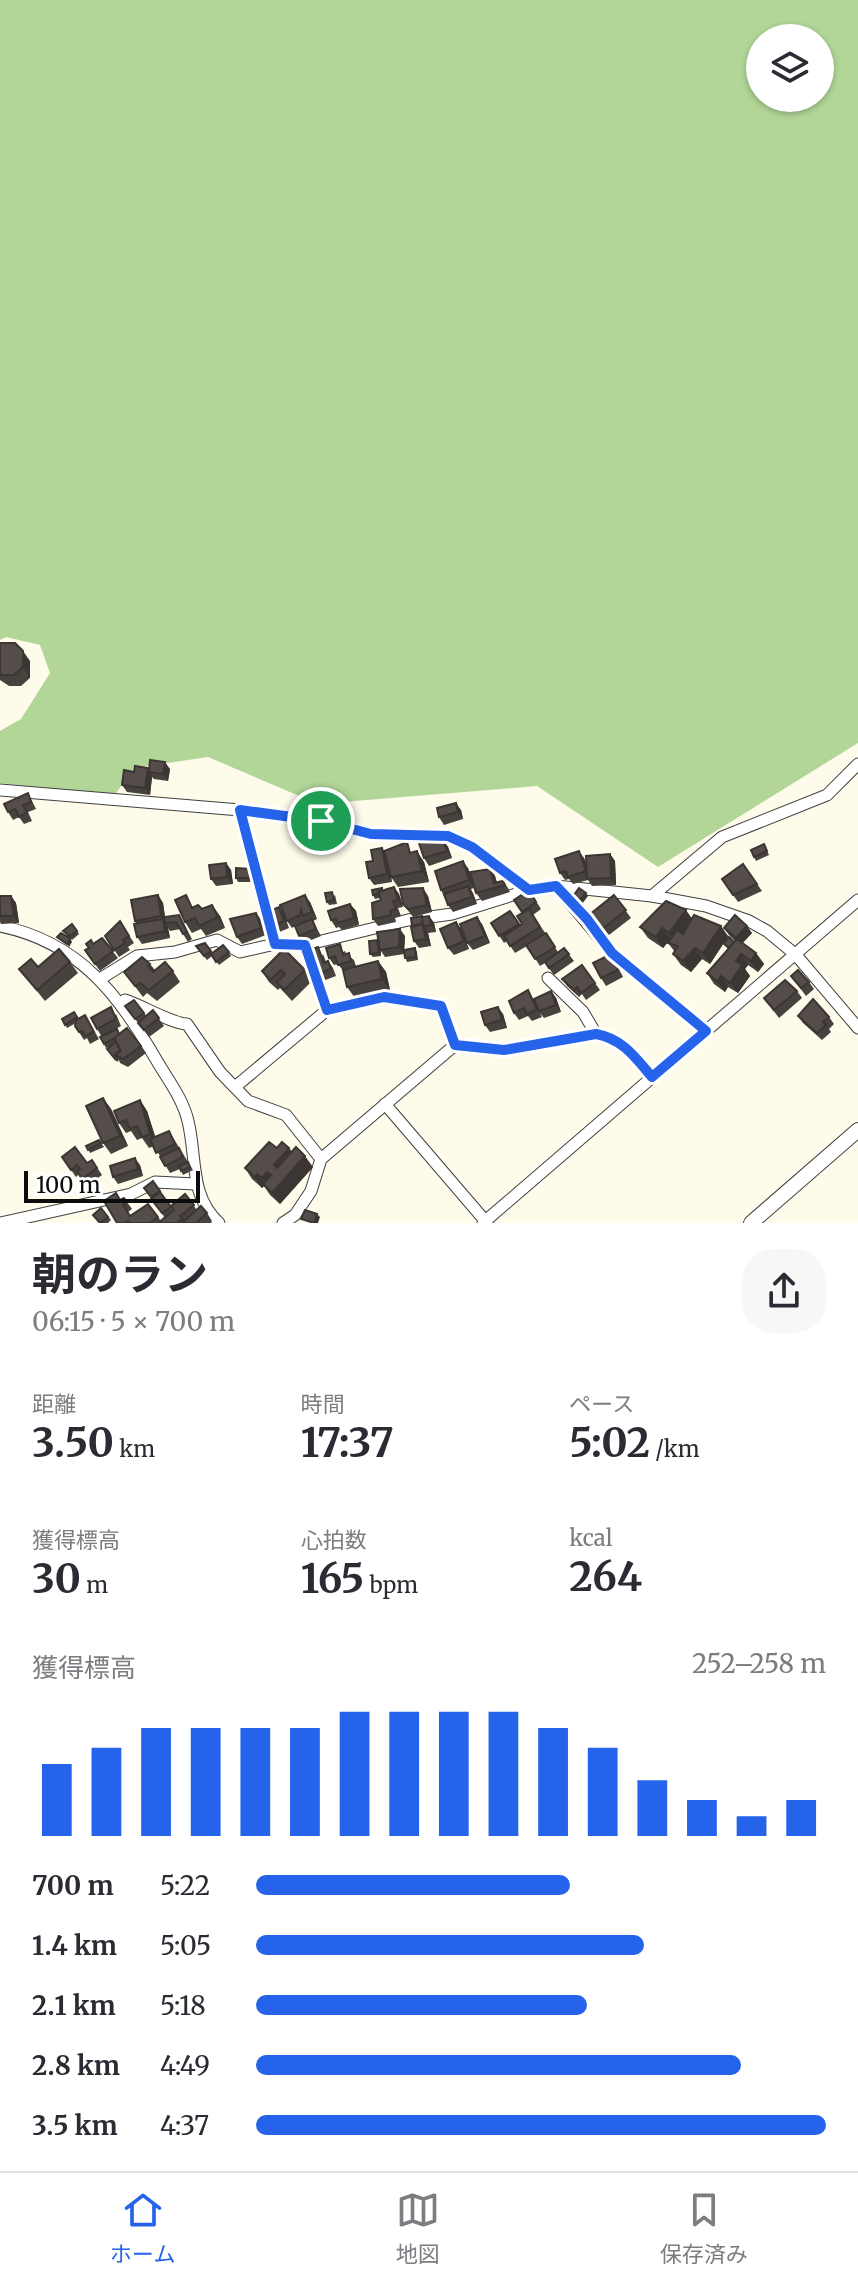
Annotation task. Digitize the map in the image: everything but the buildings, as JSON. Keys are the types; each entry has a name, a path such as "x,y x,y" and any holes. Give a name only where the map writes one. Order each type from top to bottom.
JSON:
{"street":[{"path":"652,896 722,837 827,795 858,764"},
{"path":"0,790 240,810 321,821 371,834 448,836 472,847 529,890"},
{"path":"240,810 275,944"},
{"path":"556,886 587,919 612,953 706,1031"},
{"path":"100,979 137,956 175,952 217,940 240,952 275,944 305,945 452,914 529,890 556,886 652,896 706,906 749,921 796,955 858,1028"},
{"path":"385,1104 485,1222 858,900"},
{"path":"0,926 59,949 100,979 119,999 184,1107 195,1184 205,1206 219,1223"},
{"path":"305,945 327,1010"},
{"path":"548,978 583,1012 596,1034"},
{"path":"235,1087 327,1010 384,997 441,1006 455,1045"},
{"path":"119,999 150,1008 177,1024 187,1024 220,1072 248,1101 286,1115 321,1159"},
{"path":"283,1223 295,1215 311,1191 321,1159 455,1045 504,1050 596,1034 621,1043 652,1077"},
{"path":"751,1223 858,1130"},
{"path":"1,1223 131,1194 155,1182 195,1184"}],"green space":[{"path":"0,0 858,0 858,743 658,867 537,786 318,804 208,757 134,768 114,796 0,783 0,731 21,719 50,673 40,645 6,637 0,640"}],"route":[{"path":"240,810 321,821 371,834 448,836 472,847 529,890 556,886 587,919 612,953 640,977 646,978 706,1031 652,1077 621,1043 596,1034 489,1050 455,1045 441,1006 384,997 327,1010 305,945 275,944 240,810"}]}
